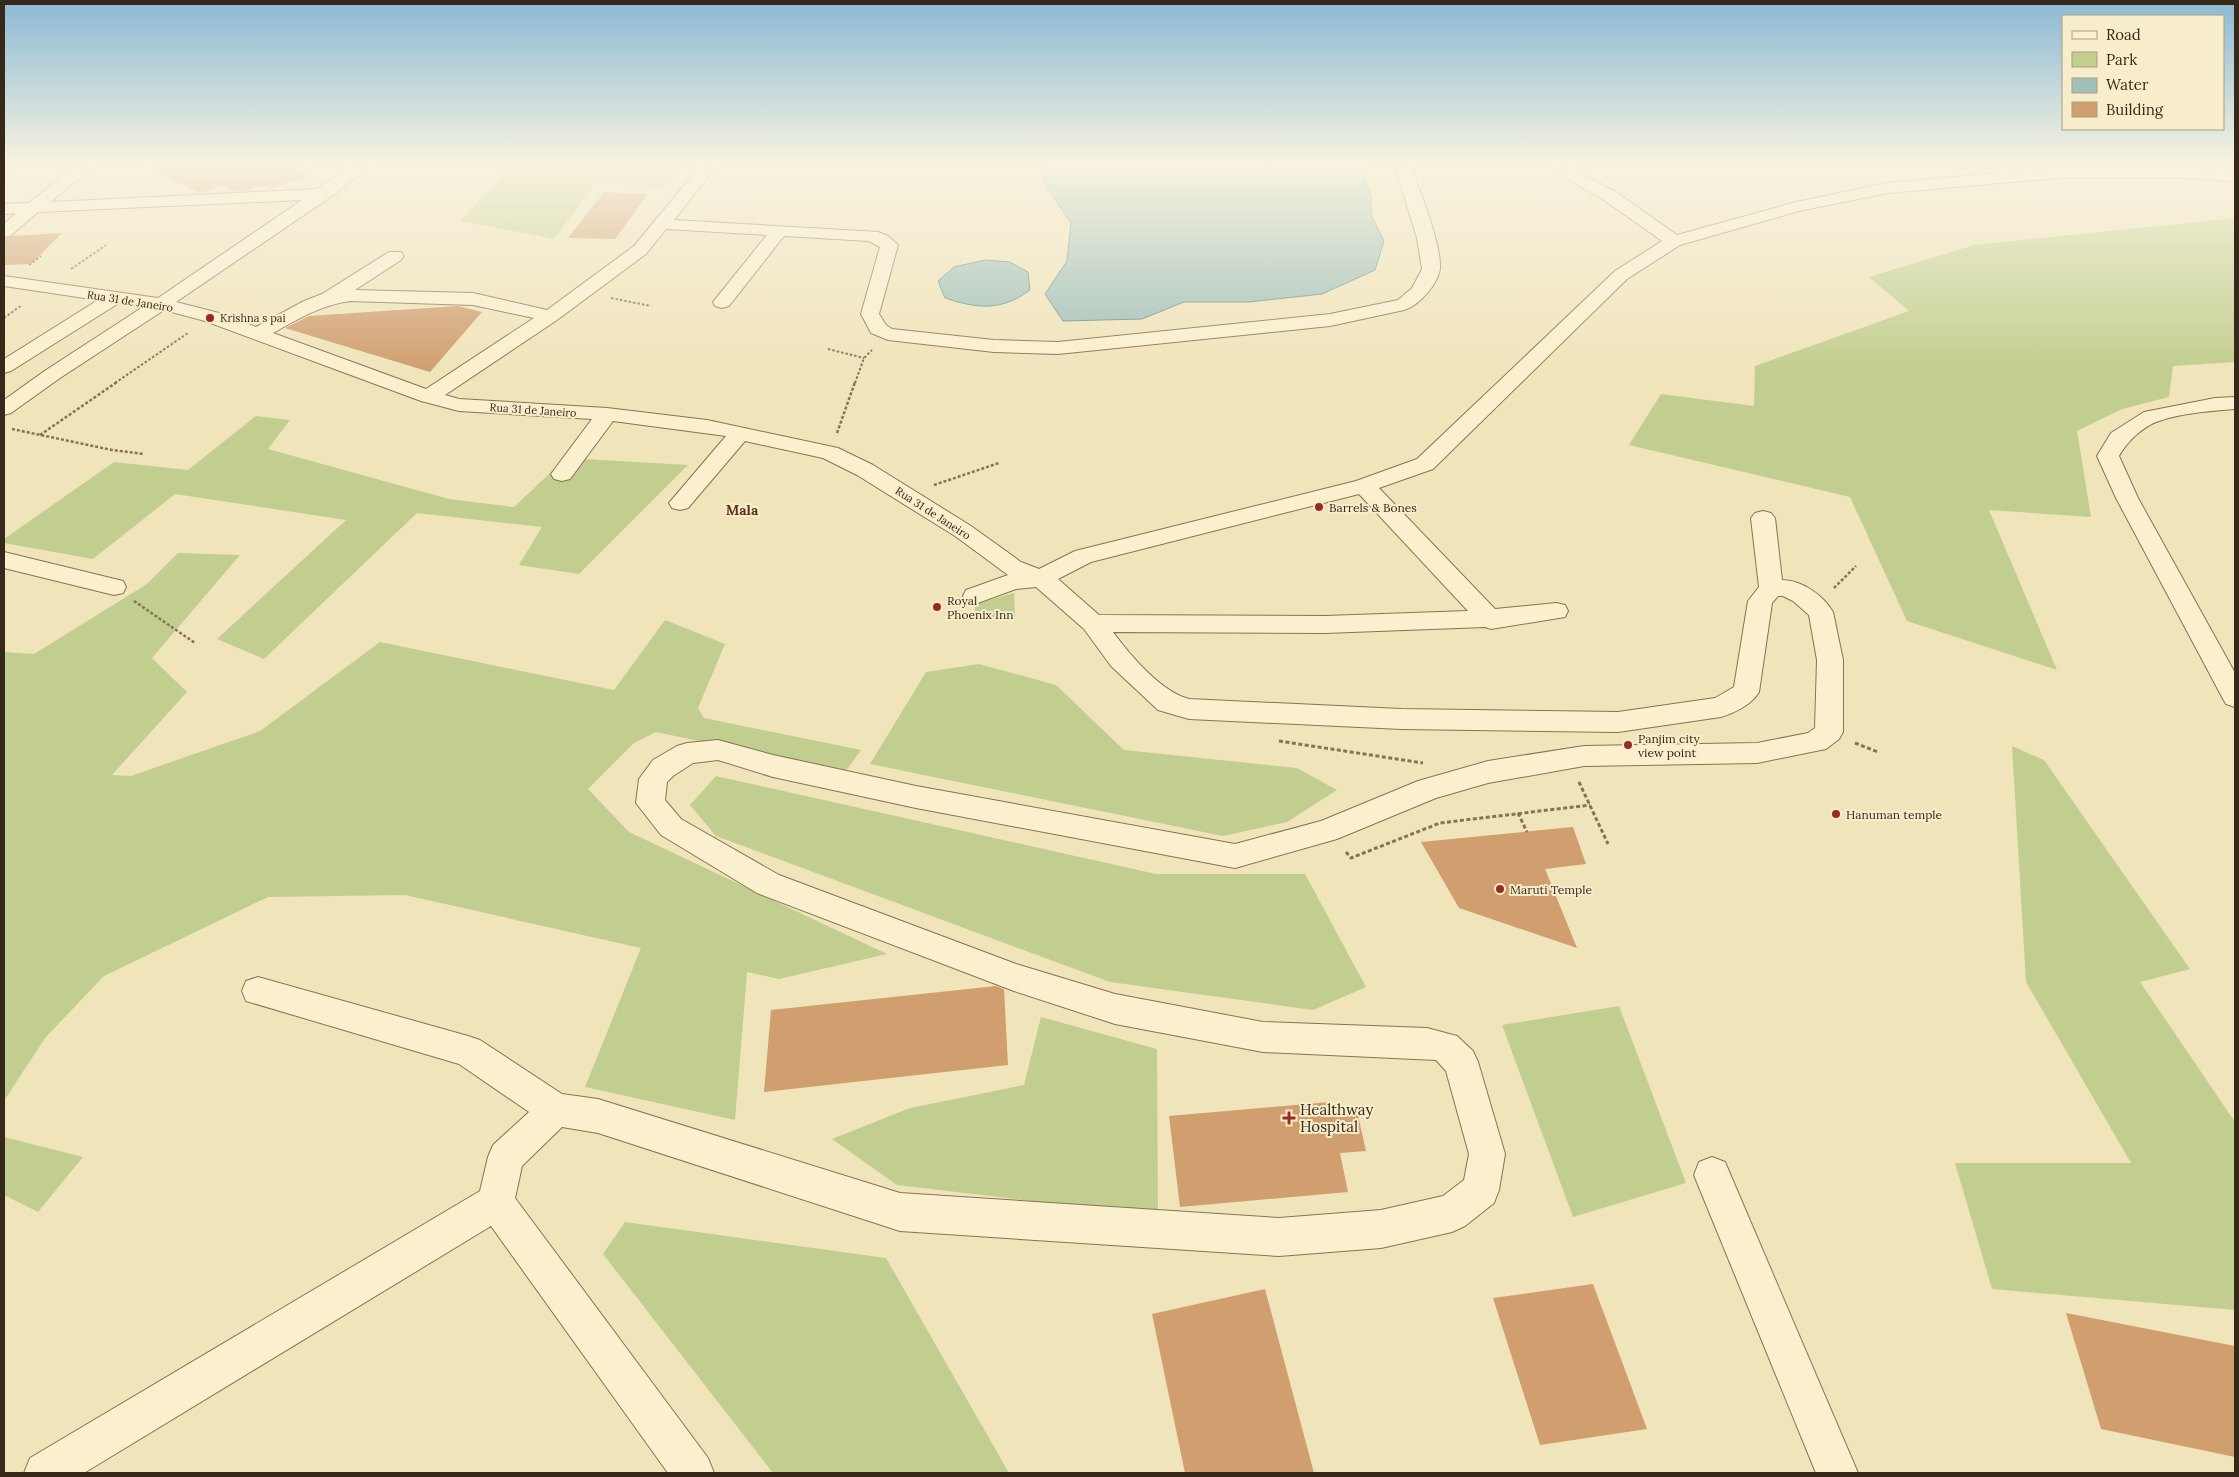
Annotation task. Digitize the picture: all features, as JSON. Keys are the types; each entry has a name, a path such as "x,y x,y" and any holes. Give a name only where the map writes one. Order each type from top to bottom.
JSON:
{"street":[{"path":"4,409 53,374 266,233"},
{"path":"428,396 550,316 640,250 654,233"},
{"path":"722,302 777,233"},
{"path":"815,233 872,236 889,245 870,314 878,329 888,334 994,346 1058,348 1330,320 1404,304 1420,292 1431,269 1424,233"},
{"path":"1661,233 1674,242"},
{"path":"975,596 1012,582 1041,578 1083,556 1364,486 1426,464 1620,275 1674,242 1706,233"},
{"path":"256,334 311,305 329,298 395,256"},
{"name":"Rua 31 de Janeiro","path":"4,281 161,304 212,317 428,396 459,405 606,414 741,432 830,453 865,470 963,531 1012,568 1041,578"},
{"path":"329,298 350,295 473,300 550,316"},
{"path":"4,367 115,298"},
{"path":"4,372 53,374"},
{"path":"2235,403 2215,404 2151,416 2119,438 2108,456 2127,498 2235,697"},
{"path":"562,474 606,414"},
{"path":"680,503 741,432"},
{"path":"1364,486 1491,620"},
{"path":"1041,578 1093,623 1120,660 1160,697 1167,703 1189,709 1401,719 1618,722 1721,707 1746,692 1760,601 1771,588 1763,518"},
{"path":"4,560 114,587"},
{"path":"258,991 468,1050 556,1110 598,1116 900,1212 1279,1237 1380,1229 1452,1213 1481,1190 1487,1154 1461,1062 1445,1047 1428,1043 1263,1037 1115,1009 1014,977 768,884 671,827 650,803 653,779 663,768 688,753 718,750 773,766 916,797 1236,856 1327,831 1428,789 1488,772 1584,756 1757,753 1816,742 1829,732 1830,660 1821,612 1802,595 1787,588 1771,588"},
{"path":"1093,623 1280,624 1491,620 1556,611"},
{"path":"45,1473 496,1202 506,1157 556,1110"},
{"path":"1712,1175 1837,1473"},
{"path":"496,1202 692,1473"}],"path":[{"path":"603,297 651,306"},
{"path":"40,435 212,317"},
{"path":"830,453 864,358 888,334"},
{"path":"828,349 864,358"},
{"path":"4,428 112,450 144,454"},
{"path":"114,587 196,643"},
{"path":"1272,739 1432,764"},
{"path":"1576,775 1608,844"},
{"path":"1327,831 1351,858 1440,823 1590,805"},
{"path":"1518,813 1526,832"}],"green space":[{"path":"523,233 559,233 554,239"},
{"path":"2091,233 2235,233 2235,362 2173,366 2169,397 2122,409 2077,431 2091,517 1989,510 2057,670 1907,621 1850,497 1629,445 1661,394 1754,406 1755,366 1909,311 1869,277 1974,245"},
{"path":"256,416 290,420 268,449 449,499 514,507 566,458 688,465 579,574 519,565 542,527 417,513 264,659 217,639 346,520 175,494 93,559 4,543 4,539 114,462 188,470"},
{"path":"178,553 240,555 152,658 187,692 112,775 131,776 260,731 380,642 614,690 665,620 725,644 698,708 704,718 861,750 845,772 656,732 634,743 588,789 629,832 887,954 779,979 747,972 735,1120 585,1087 641,948 405,895 268,897 104,976 45,1038 4,1101 4,652 34,654 147,584"},
{"path":"1014,593 1015,620 975,621 975,604"},
{"path":"979,664 1056,685 1124,750 1297,768 1337,790 1287,822 1223,836 870,764 926,672"},
{"path":"2012,746 2044,760 2190,969 2140,982 2235,1122 2235,1310 1992,1289 1955,1163 2131,1163 2026,982"},
{"path":"716,776 1156,874 1305,874 1366,987 1313,1010 1110,982 716,836 690,805"},
{"path":"1619,1006 1686,1183 1573,1217 1502,1025"},
{"path":"1041,1017 1157,1049 1158,1216 897,1185 832,1139 910,1108 1024,1085"},
{"path":"4,1137 83,1157 38,1212 4,1195"},
{"path":"625,1222 886,1258 1009,1473 773,1473 603,1254"}],"water":[{"path":"1070,233 1380,233 1384,241 1375,270 1322,294 1249,302 1184,302 1142,319 1063,321 1045,294 1067,261"},
{"path":"985,260 1010,262 1028,272 1030,290 1009,302 989,306 957,302 945,298 938,281 954,267"}],"building":[{"path":"62,233 31,264 4,265 4,239 13,236"},
{"path":"572,233 619,233 615,239 568,238"},
{"path":"458,306 482,312 430,372 285,328 309,316"},
{"name":"Maruti Temple","path":"1573,827 1586,864 1545,869 1577,948 1459,908 1421,842"},
{"path":"996,986 1004,989 1008,1065 764,1092 771,1010"},
{"path":"1329,1102 1331,1113 1357,1111 1366,1151 1340,1153 1348,1192 1180,1207 1169,1116"},
{"path":"1593,1284 1647,1429 1540,1445 1493,1298"},
{"path":"1265,1289 1314,1473 1185,1473 1152,1314"},
{"path":"2066,1313 2235,1346 2235,1457 2101,1429"}],"place":[{"name":"Krishna s pai","path":"210,318"},
{"name":"Barrels & Bones","path":"1319,507"},
{"name":"Royal Phoenix Inn","path":"937,607"},
{"name":"Panjim city view point","path":"1628,745"},
{"name":"Hanuman temple","path":"1836,814"},
{"name":"Maruti Temple","path":"1500,889"},
{"name":"Healthway Hospital","path":"1289,1118"}],"district":[{"name":"Mala","path":"742,510"}]}
